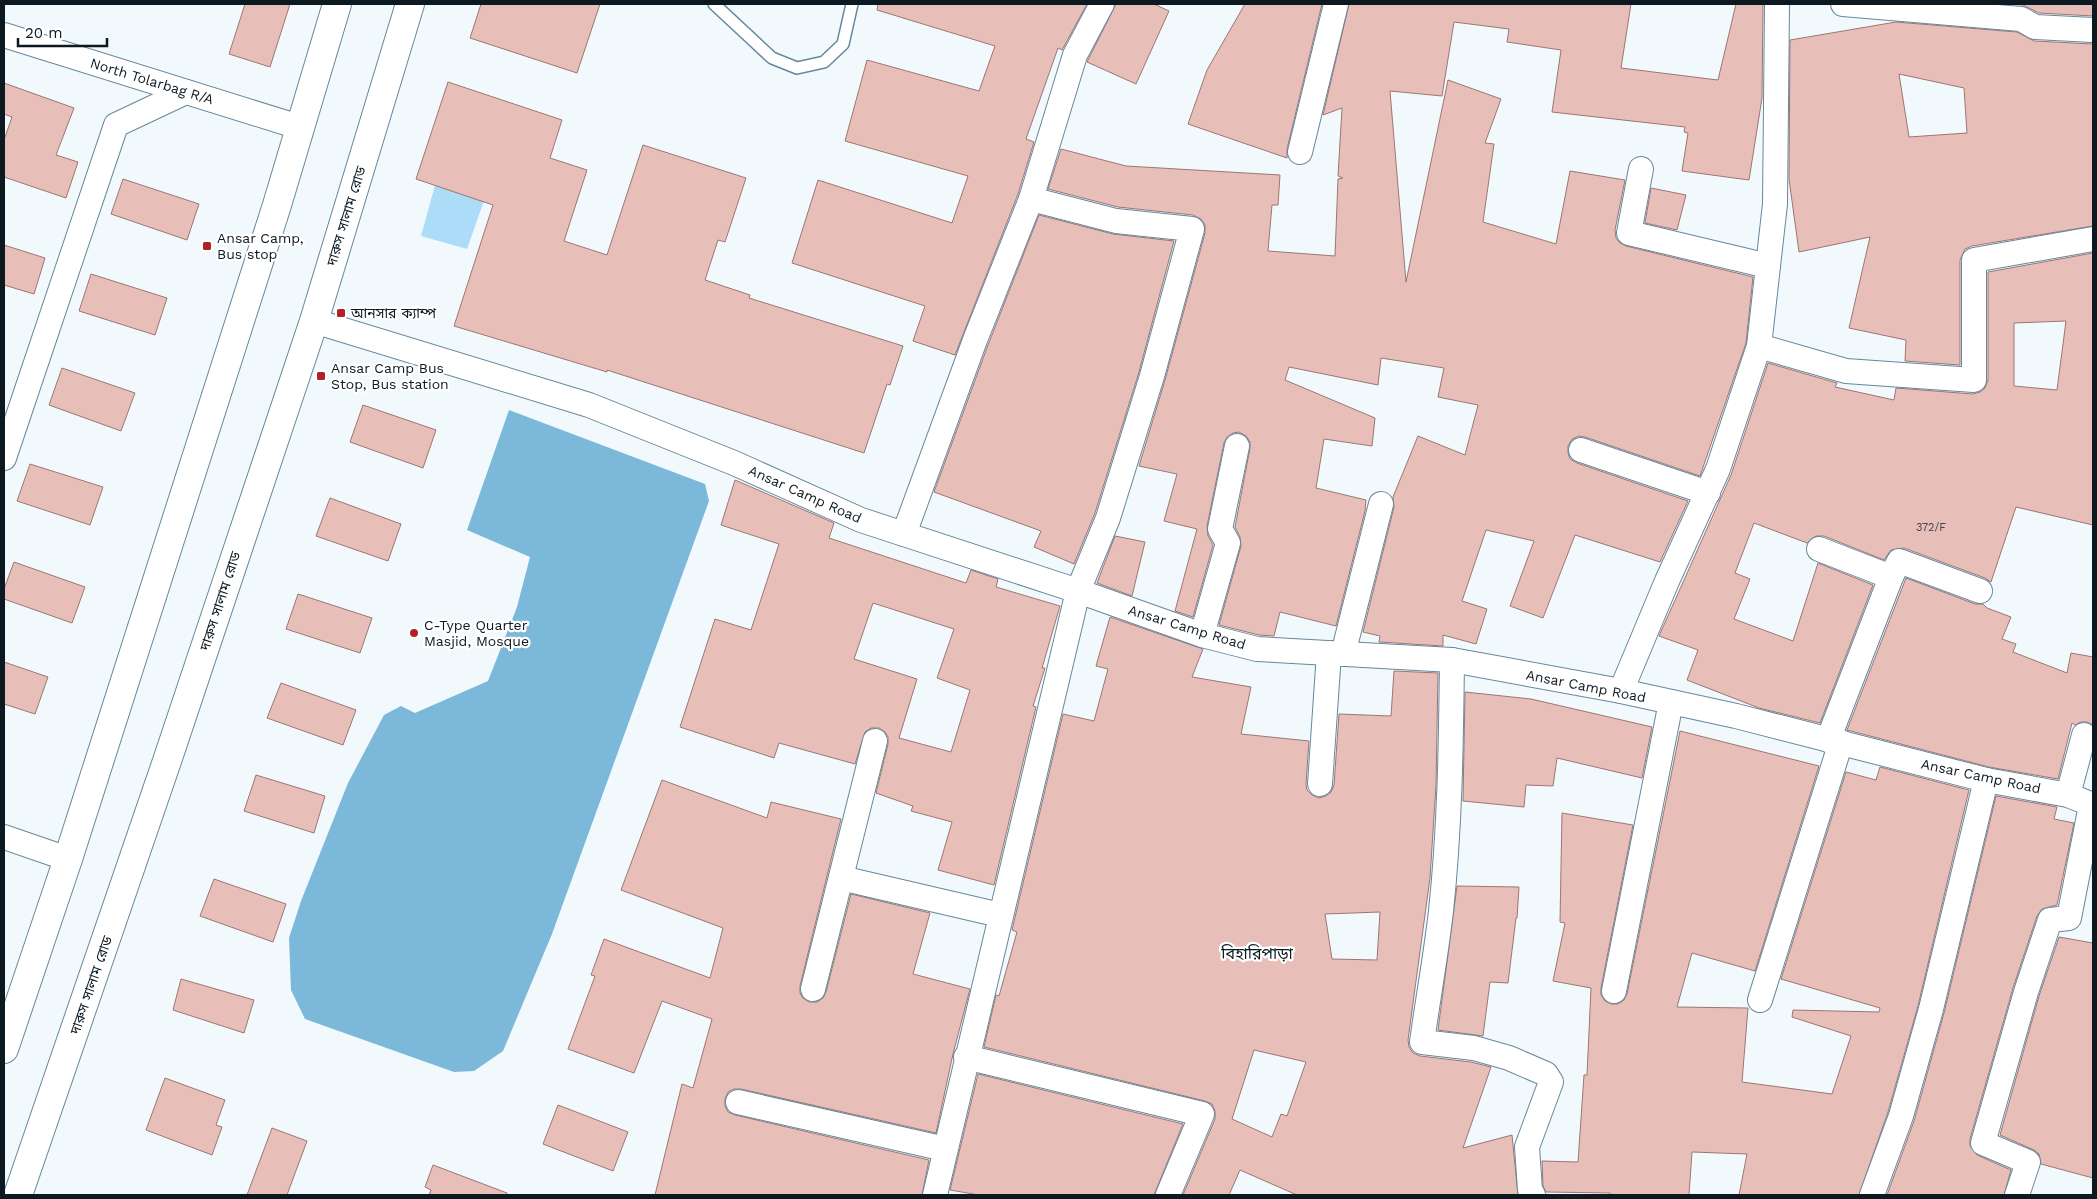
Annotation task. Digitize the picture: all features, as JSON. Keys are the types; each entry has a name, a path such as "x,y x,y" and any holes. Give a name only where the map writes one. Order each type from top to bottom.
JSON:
{"main road":[{"path":"4,1049 68,859 271,224 337,4"},
{"name":"দারুস সালাম রোড","path":"15,1180 164,771 314,321 410,4"}],"street":[{"path":"904,534 975,340 1031,199 1075,54 1102,4"},
{"path":"1300,152 1336,4"},
{"path":"1621,691 1718,469 1759,346 1775,204 1777,4"},
{"path":"1842,4 2021,11 2035,27 2093,30"},
{"name":"North Tolarbag R/A","path":"4,35 299,128"},
{"path":"4,458 9,425 116,125 186,92"},
{"path":"1641,169 1630,233 1768,266"},
{"path":"935,1195 966,1057 1078,591 1108,518 1152,376 1192,229 1116,221 1031,199"},
{"path":"1759,346 1846,371 1974,380 1974,260 2093,239"},
{"name":"Ansar Camp Road","path":"314,321 589,405 734,463 861,520 1078,591 1202,635 1257,649 1452,660 1621,691 1835,741 1986,780 2068,795 2092,805"},
{"path":"1202,635 1228,542 1220,529 1236,446"},
{"path":"1581,450 1708,494"},
{"path":"1320,784 1336,653 1381,504"},
{"path":"1820,550 1891,577"},
{"path":"1760,1000 1835,741 1891,577 1899,561 1980,591"},
{"path":"1452,660 1451,770 1446,858 1441,912 1422,1042 1474,1048 1509,1058 1546,1074 1551,1082 1527,1147 1530,1190 1533,1195"},
{"path":"1614,991 1672,702"},
{"path":"2068,795 2084,735"},
{"path":"814,989 876,741"},
{"path":"1872,1195 1900,1116 1931,1010 1986,780"},
{"path":"2017,1195 2028,1162 1983,1143 2026,992 2050,920 2069,918 2092,805"},
{"path":"4,837 68,859"},
{"path":"841,878 1000,916"},
{"path":"966,1057 1202,1114 1168,1195"},
{"path":"738,1102 946,1149"}],"lane":[{"path":"714,4 772,58 796,68 824,62 843,44 852,4"}],"shaded area":[{"path":"437,178 487,192 467,249 421,236"},
{"path":"509,410 705,484 709,501 552,934 503,1051 474,1071 454,1072 305,1019 291,990 289,938 301,901 348,783 384,715 401,706 415,713 488,681 517,607 530,557 467,530"}],"building":[{"path":"245,4 290,4 270,67 229,54"},
{"path":"481,4 600,4 577,73 470,38"},
{"path":"878,4 1087,4 1062,50 1058,48 1026,139 1034,142 1018,194 955,355 913,341 925,306 792,263 818,180 952,223 968,176 845,141 867,60 979,91 995,46 877,10"},
{"path":"1116,4 1154,4 1169,11 1136,84 1087,62"},
{"path":"1245,4 1322,4 1287,149 1287,158 1188,124 1207,70"},
{"path":"1349,4 1631,4 1621,68 1718,80 1736,4 1763,4 1762,98 1749,180 1682,171 1688,133 1684,132 1685,127 1552,112 1561,50 1507,42 1509,29 1454,22 1442,96 1390,91 1406,282 1448,80 1501,99 1485,143 1494,144 1483,222 1556,244 1570,171 1625,180 1615,230 1616,238 1620,243 1753,277 1746,343 1700,476 1585,437 1579,436 1572,439 1568,446 1570,459 1577,463 1688,501 1660,562 1575,535 1543,618 1510,606 1534,541 1486,530 1462,601 1487,609 1476,644 1443,635 1443,646 1379,642 1380,636 1363,632 1394,507 1393,497 1418,436 1465,455 1478,405 1438,397 1444,368 1381,358 1378,385 1289,367 1285,380 1375,418 1372,446 1324,439 1316,488 1366,500 1365,511 1336,626 1280,612 1274,636 1259,635 1219,625 1241,546 1240,537 1235,527 1250,442 1246,436 1239,432 1227,437 1224,443 1207,526 1208,536 1213,545 1193,617 1175,611 1197,529 1164,521 1177,474 1139,466 1165,380 1205,233 1205,225 1201,219 1193,215 1118,207 1048,189 1061,149 1126,166 1280,175 1278,205 1272,205 1268,251 1335,256 1338,179 1343,178 1338,176 1342,108 1323,115"},
{"path":"2004,4 2093,4 2093,16 2039,13 2023,5"},
{"path":"1896,22 2017,32 2034,41 2093,44 2093,226 1972,246 1965,249 1960,260 1960,365 1905,361 1906,340 1849,328 1870,237 1799,252 1789,179 1790,40","holes":["1899,74 1964,88 1967,133 1909,137"]},
{"path":"448,82 562,120 550,158 587,170 564,241 607,255 643,145 746,178 725,242 718,240 705,280 750,295 749,298 903,346 890,385 887,384 864,453 607,370 607,372 454,326 493,205 416,179"},
{"path":"4,83 74,108 56,155 78,162 66,198 4,177 4,140 12,117 4,114"},
{"path":"123,179 199,204 187,240 111,214"},
{"path":"1651,188 1686,195 1677,230 1645,223"},
{"path":"1039,215 1113,234 1174,241 1139,372 1095,513 1074,564 1034,547 1041,531 934,492 988,345"},
{"path":"4,245 45,258 34,294 4,285"},
{"path":"2093,253 2093,525 2016,507 1991,582 1985,578 1904,548 1891,550 1884,560 1824,536 1816,536 1807,543 1754,523 1735,573 1750,579 1734,619 1793,641 1818,563 1873,585 1820,723 1759,708 1687,680 1698,650 1659,636 1731,475 1768,363 1837,383 1835,387 1894,400 1896,388 1973,394 1980,392 1985,388 1988,380 1988,272","holes":["2066,321 2057,390 2014,386 2014,323"]},
{"path":"91,274 167,298 155,335 79,311"},
{"path":"62,368 135,393 121,431 49,405"},
{"path":"363,405 436,430 423,468 350,442"},
{"path":"30,464 103,487 90,525 17,501"},
{"path":"735,480 834,523 829,538 966,583 971,570 998,579 996,587 1060,606 1042,668 1045,668 1033,706 1036,707 994,885 938,870 952,822 911,811 913,806 876,793 888,744 888,737 879,728 871,728 865,732 855,764 779,743 774,758 680,727 715,619 751,630 779,544 721,525","holes":["873,603 954,629 937,678 970,690 951,752 899,738 917,679 854,659"]},
{"path":"330,498 401,524 388,561 316,536"},
{"path":"1115,536 1145,542 1132,596 1097,583"},
{"path":"14,562 85,587 72,623 4,599 4,589"},
{"path":"1906,578 1975,604 1983,604 1987,608 2011,617 2002,639 2016,644 2013,652 2067,673 2071,653 2093,657 2093,725 2087,722 2075,725 2072,723 2058,779 1989,767 1847,730"},
{"path":"298,594 372,618 360,653 286,629"},
{"path":"1110,617 1203,649 1192,677 1251,687 1241,734 1309,741 1307,790 1319,798 1331,792 1334,785 1339,714 1391,716 1394,671 1438,673 1436,785 1430,878 1408,1040 1409,1047 1413,1053 1420,1056 1471,1062 1491,1067 1463,1148 1512,1135 1518,1195 1297,1195 1240,1170 1229,1195 1183,1195 1215,1119 1215,1111 1212,1104 984,1047 996,995 999,996 1017,932 1012,930 1063,714 1094,721 1108,669 1096,666","holes":["1380,912 1377,960 1332,959 1325,914","1254,1050 1306,1062 1287,1116 1281,1114 1272,1137 1232,1119"]},
{"path":"4,662 48,677 35,714 4,704"},
{"path":"281,683 356,710 343,745 267,718"},
{"path":"1465,692 1531,699 1652,727 1642,778 1557,758 1553,786 1526,785 1524,807 1463,801"},
{"path":"1680,731 1819,766 1755,971 1692,953 1677,1007 1748,1008 1742,1082 1832,1094 1851,1036 1792,1017 1793,1010 1879,1012 1880,1008 1781,979 1846,772 1876,780 1880,767 1969,790 1918,1006 1888,1112 1859,1195 1739,1195 1747,1154 1692,1152 1689,1195 1610,1195 1610,1193 1546,1192 1543,1186 1542,1161 1578,1162 1584,1075 1587,1075 1591,988 1553,981 1565,923 1560,922 1562,813 1633,825 1601,988 1601,995 1605,1001 1611,1004 1618,1004 1624,1000 1627,994"},
{"path":"256,775 325,796 314,833 244,811"},
{"path":"662,780 767,818 771,802 841,819 800,986 800,993 809,1002 817,1002 823,998 826,992 851,894 930,913 913,974 970,989 953,1054 936,1133 741,1089 734,1089 728,1092 725,1099 725,1106 728,1112 735,1115 929,1160 922,1195 655,1195 682,1084 693,1088 712,1019 662,1001 634,1073 568,1049 595,976 591,975 604,939 710,978 723,928 621,890"},
{"path":"1996,796 2057,807 2054,819 2074,823 2057,905 2042,909 2037,916 2013,988 1970,1139 1970,1146 1977,1155 2011,1170 2004,1195 1887,1195 1914,1121 1944,1013"},
{"path":"214,879 286,904 273,942 200,916"},
{"path":"1457,886 1519,887 1517,918 1508,983 1490,982 1483,1036 1438,1030"},
{"path":"2059,937 2093,943 2093,1178 2041,1164 2039,1154 2034,1150 2000,1135 2039,996"},
{"path":"181,979 254,1000 244,1033 173,1010"},
{"path":"978,1074 1183,1124 1154,1195 979,1195 950,1190"},
{"path":"165,1078 225,1100 216,1125 222,1127 212,1155 146,1130"},
{"path":"558,1105 628,1132 613,1171 543,1144"},
{"path":"272,1128 307,1141 287,1195 247,1195"},
{"path":"433,1165 507,1193 507,1195 429,1195 431,1190 425,1187"}],"place":[{"name":"Ansar Camp, Bus stop","path":"207,246"},
{"name":"আনসার ক্যাম্প","path":"341,313"},
{"name":"Ansar Camp Bus Stop, Bus station","path":"321,376"},
{"name":"C-Type Quarter Masjid, Mosque","path":"414,633"}],"district":[{"name":"বিহারিপাড়া","path":"1257,953"}]}
